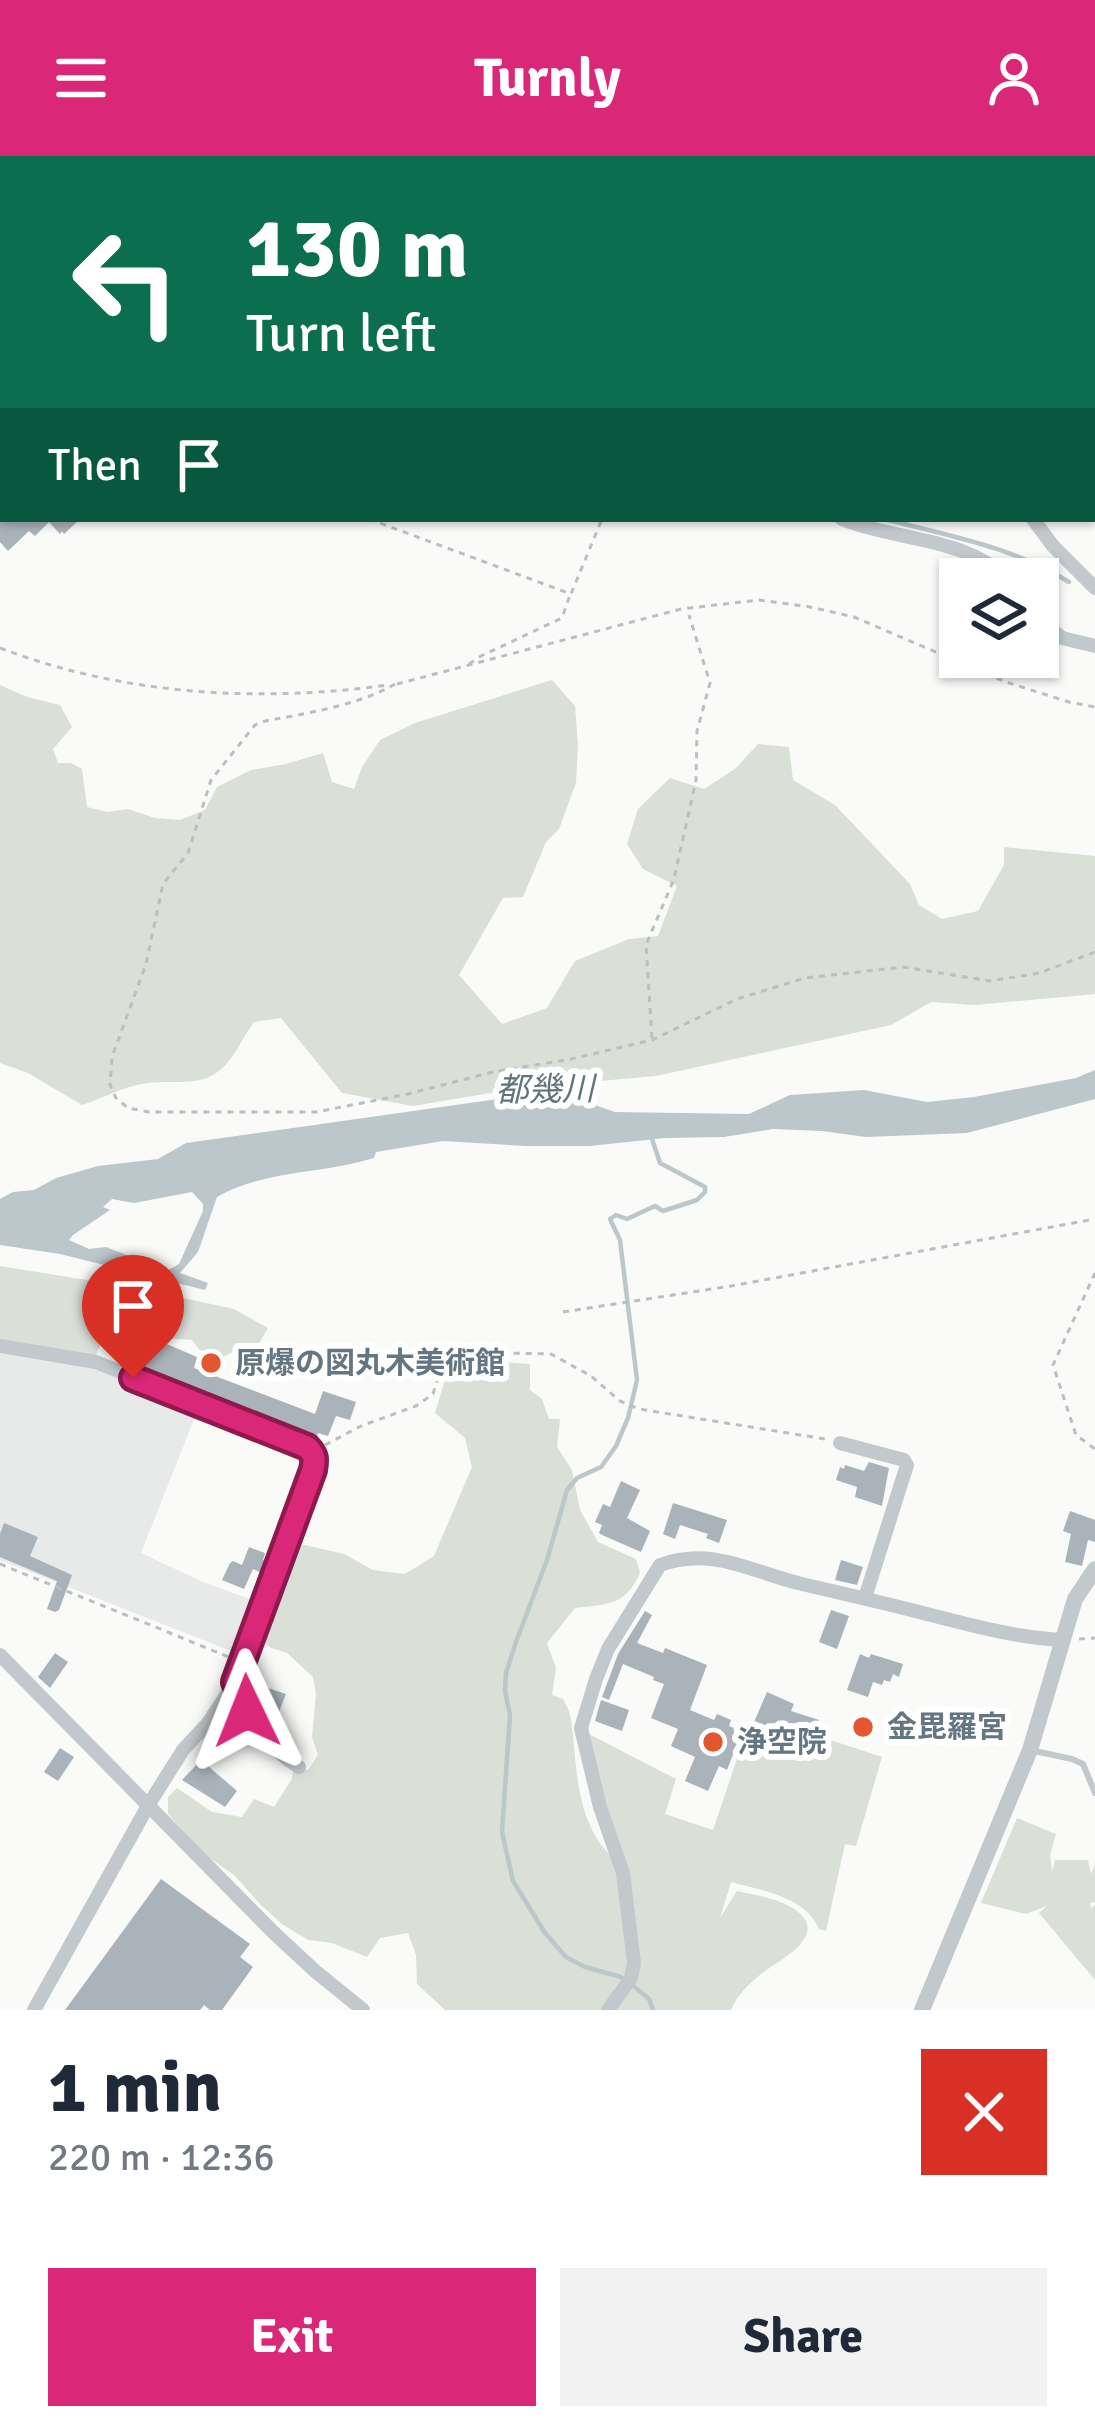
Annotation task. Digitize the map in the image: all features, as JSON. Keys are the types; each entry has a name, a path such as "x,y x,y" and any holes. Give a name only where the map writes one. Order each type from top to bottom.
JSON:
{"street":[{"path":"854,522 979,558"},
{"path":"1035,522 1095,588"},
{"path":"1059,635 1095,646"},
{"path":"0,1346 96,1362 307,1447 315,1459 235,1682 149,1804 34,2010"},
{"path":"840,1443 904,1460 907,1465 865,1598"},
{"path":"608,2010 631,1978 634,1963 623,1873 600,1807 581,1728 608,1649 660,1565 692,1556 710,1557 962,1622 1063,1640"},
{"path":"922,2010 1030,1750 1075,1599 1095,1569"},
{"path":"0,1655 273,1931 363,2010"},
{"path":"235,1682 260,1731 299,1768"}],"lane":[{"path":"1030,1750 1083,1765 1095,1793"}],"path":[{"path":"377,522 571,593"},
{"path":"464,668 562,618 601,522"},
{"path":"0,648 106,679 229,694 307,695 395,684 681,609 759,600 854,617 1006,682 1095,707"},
{"path":"652,1040 646,945 674,879 696,780 697,731 710,683 689,615"},
{"path":"395,684 375,695 255,725 211,780 188,853 163,884 146,964 112,1057 110,1084 128,1108 316,1112 652,1040 737,999 806,978 903,967 1003,980 1039,973 1095,952"},
{"path":"563,1312 1095,1219"},
{"path":"1095,1273 1053,1365 1076,1435 1095,1449"},
{"path":"313,1452 434,1394 448,1354 497,1351 551,1354 591,1376 620,1401 639,1408 840,1443"},
{"path":"0,1564 242,1662"}],"shaded area":[{"path":"552,680 575,706 576,783 559,829 546,842 523,897 503,898 459,975 502,1024 547,1008 575,961 629,939 658,936 677,886 643,869 627,844 638,809 670,778 704,789 735,769 758,744 789,747 793,780 835,805 910,884 919,905 942,919 978,911 1004,865 1004,847 1095,856 1095,994 974,1005 931,1002 891,1025 656,1076 521,1088 413,1106 342,1093 281,1018 254,1022 226,1064 206,1078 139,1085 82,1105 28,1073 0,1063 0,685 60,705 72,727 53,749 58,763 82,769 87,807 107,812 128,809 180,820 205,810 217,787 251,770 323,753 332,782 354,789 380,740 415,723"},
{"name":"都幾川","path":"1095,1070 1095,1099 967,1133 866,1137 773,1129 590,1146 443,1141 376,1152 374,1158 274,1177 217,1197 198,1252 180,1273 208,1283 205,1290 60,1254 0,1245 0,1199 98,1166 158,1159 186,1143 558,1092 615,1112 749,1114 790,1095 864,1090 927,1102 1076,1078","holes":["192,1192 203,1204 179,1264 163,1273 106,1247 89,1249 69,1240 110,1210 103,1207 112,1199 134,1203"]},
{"path":"0,1266 234,1309 268,1328 254,1352 238,1349 219,1359 192,1340 143,1335 115,1326 107,1328 96,1355 83,1361 0,1348"},
{"path":"0,1350 81,1363 198,1409 141,1553 258,1602 242,1651 236,1653 0,1560"},
{"path":"473,1360 530,1364 530,1390 542,1399 549,1419 560,1419 557,1447 572,1470 580,1510 598,1542 636,1559 640,1573 622,1598 575,1608 547,1643 556,1668 552,1695 563,1699 571,1717 586,1817 613,1858 585,1732 676,1779 665,1814 713,1830 742,1744 756,1749 760,1737 781,1744 788,1726 882,1757 856,1846 845,1844 826,1931 793,1902 731,1882 720,1918 737,1891 791,1907 808,1927 800,1945 752,1982 731,2010 445,2010 417,1984 416,1955 408,1933 380,1938 367,1957 332,1943 308,1940 282,1924 234,1875 204,1854 168,1814 168,1797 177,1788 212,1812 242,1817 254,1799 274,1807 293,1769 308,1770 318,1755 312,1737 313,1677 287,1653 261,1640 265,1616 296,1543 344,1554 373,1570 405,1574 434,1556 472,1467 465,1438 435,1413 448,1370"},
{"path":"1017,1818 1056,1834 1050,1855 1052,1872 1055,1860 1088,1860 1091,1874 1095,1864 1095,1902 1090,1903 1091,1908 1095,1905 1095,1980 1039,1913 1047,1906 1026,1914 981,1903"}],"building":[{"path":"0,522 49,522 35,536 29,531 8,551 0,542"},
{"path":"49,522 77,522 64,534"},
{"path":"141,1333 197,1357 194,1368 315,1414 323,1391 356,1402 350,1420 336,1416 328,1436 318,1433 317,1437 114,1357 120,1339 136,1345"},
{"path":"869,1462 889,1468 882,1506 855,1497 857,1487 836,1480 840,1467 864,1471"},
{"path":"621,1481 640,1490 627,1518 650,1531 641,1552 602,1535 602,1525 595,1522 603,1504 610,1507"},
{"path":"673,1503 727,1520 719,1543 680,1525 675,1539 663,1534"},
{"path":"1070,1511 1095,1520 1095,1542 1088,1540 1082,1566 1065,1562 1071,1534 1063,1531"},
{"path":"4,1523 38,1537 30,1556 72,1575 59,1610 47,1609 57,1581 0,1557"},
{"path":"249,1547 265,1553 262,1573 253,1569 244,1589 222,1580 230,1563 242,1565"},
{"path":"841,1560 863,1567 857,1585 835,1580"},
{"path":"831,1610 849,1616 837,1649 819,1642"},
{"path":"645,1611 652,1615 637,1643 663,1653 665,1648 707,1665 690,1710 714,1720 717,1714 742,1731 727,1770 719,1766 708,1791 685,1781 695,1757 671,1746 678,1729 651,1718 664,1684 623,1664 609,1700 602,1697 618,1654"},
{"path":"55,1653 68,1662 50,1688 38,1677"},
{"path":"860,1654 903,1664 899,1677 893,1674 882,1685 873,1682 868,1697 847,1690"},
{"path":"256,1684 286,1694 278,1714 259,1706 252,1694"},
{"path":"767,1692 794,1704 791,1711 819,1720 814,1734 785,1724 776,1739 751,1729"},
{"path":"601,1700 629,1710 622,1731 595,1721"},
{"path":"60,1748 74,1757 58,1781 44,1772"},
{"path":"201,1760 237,1791 225,1807 182,1780"},
{"path":"161,1879 250,1944 240,1957 253,1967 222,2010 204,2005 200,2010 65,2010"}],"waterway":[{"path":"897,522 1003,551 1069,582"},
{"path":"652,1139 660,1163 705,1187 705,1192 697,1200 663,1211 655,1206 627,1219 616,1215 610,1219 620,1240 637,1380 616,1446 601,1467 577,1478 567,1490 506,1673 510,1715 502,1832 513,1881 545,1933 566,1957 621,1977 649,1999 653,2010"}],"place":[{"name":"原爆の図丸木美術館","path":"211,1363"},
{"name":"金毘羅宮","path":"863,1727"},
{"name":"浄空院","path":"713,1742"}],"route":[{"path":"133,1378 313,1452 313,1470 235,1682 247,1711"}]}
